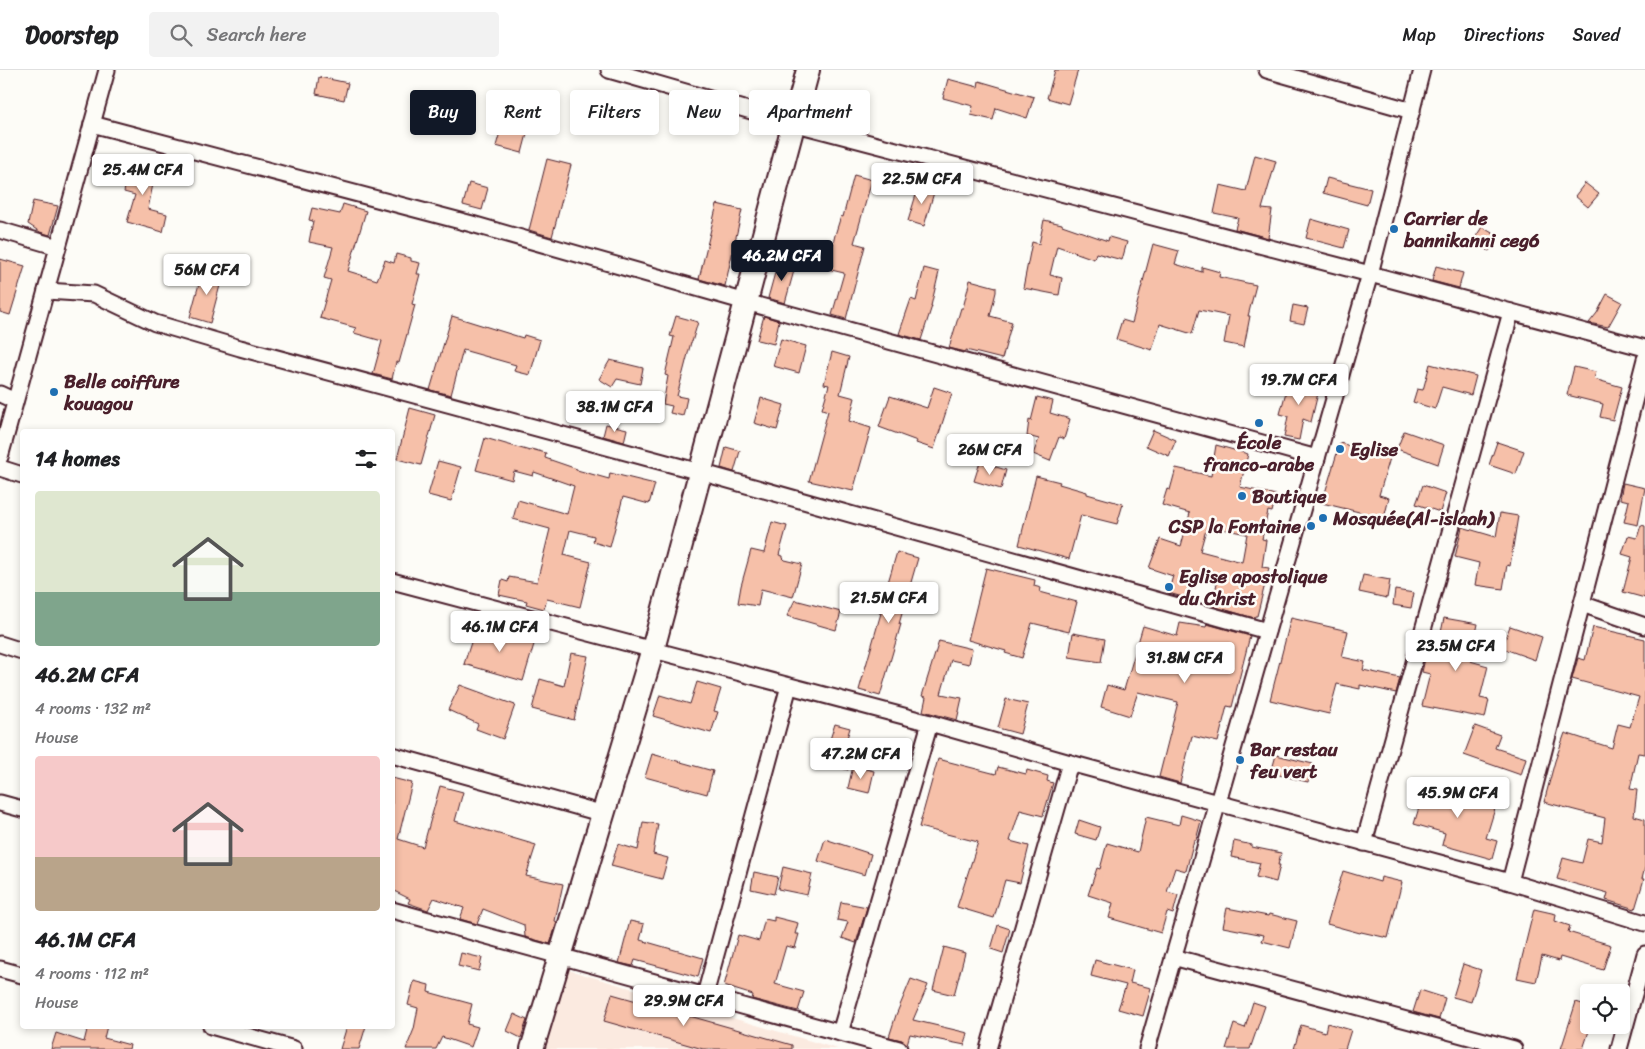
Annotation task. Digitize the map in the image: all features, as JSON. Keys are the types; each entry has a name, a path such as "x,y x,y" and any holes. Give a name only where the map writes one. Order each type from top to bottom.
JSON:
{"street":[{"path":"0,457 107,70"},
{"path":"609,70 749,110"},
{"path":"802,90 808,70"},
{"path":"1267,70 1412,111"},
{"path":"1147,1049 1370,274 1422,70"},
{"path":"92,124 472,224 746,302 1317,458"},
{"path":"532,1049 653,649 790,135"},
{"path":"839,135 1645,348"},
{"path":"0,230 58,247"},
{"path":"46,290 94,294 155,323 240,348 700,472 1267,631"},
{"path":"1364,843 1511,312"},
{"path":"1510,882 1645,359"},
{"path":"0,394 16,401"},
{"path":"0,468 20,474"},
{"path":"395,582 930,723 1070,763 1510,882 1645,923"},
{"path":"1582,604 1645,626"},
{"path":"0,644 20,650"},
{"path":"705,995 789,686"},
{"path":"840,1033 930,723"},
{"path":"395,755 604,814"},
{"path":"988,1049 1070,763"},
{"path":"0,803 20,808"},
{"path":"395,911 899,1049"},
{"path":"1618,1049 1645,954"},
{"path":"1173,957 1514,1049"},
{"path":"0,969 20,974"},
{"path":"221,1029 294,1049"}],"shaded area":[{"path":"565,969 838,1049 541,1049"}],"building":[{"path":"1055,70 1078,70 1068,104 1047,98"},
{"path":"319,77 348,83 344,100 316,94"},
{"path":"948,79 978,87 979,81 1034,97 1027,118 996,108 993,120 971,115 973,106 943,98"},
{"path":"499,135 527,135 522,153 496,146"},
{"path":"1255,155 1276,161 1262,209 1272,210 1268,238 1235,229 1238,218 1214,213 1220,185 1246,191"},
{"path":"131,159 157,164 148,209 167,214 163,232 127,222 135,195 124,192"},
{"path":"547,159 571,165 552,237 529,230"},
{"path":"854,175 872,180 854,243 865,246 846,319 832,315 844,273 827,269 835,235 841,216 843,217"},
{"path":"1327,178 1371,189 1367,205 1323,193"},
{"path":"469,183 488,188 482,210 463,205"},
{"path":"1585,183 1599,194 1588,207 1575,196"},
{"path":"919,185 935,189 924,226 908,221"},
{"path":"33,201 58,206 50,235 40,232 28,224"},
{"path":"343,204 366,211 348,271 377,280 385,260 394,263 396,254 411,258 411,261 420,263 417,274 420,274 412,304 415,305 399,363 396,362 392,379 373,374 382,341 354,333 356,328 320,318 331,280 324,278 333,247 309,242 313,221 309,220 312,208 340,214"},
{"path":"717,204 742,210 725,286 699,279"},
{"path":"1311,219 1349,230 1344,248 1306,238"},
{"path":"1044,220 1062,224 1108,241 1109,237 1127,242 1122,260 1096,253 1094,259 1057,246 1050,275 1062,278 1059,295 1023,288 1032,242 1039,244"},
{"path":"1482,227 1499,237 1489,251 1473,241"},
{"path":"1153,244 1179,251 1175,264 1202,272 1202,267 1220,272 1219,277 1256,285 1248,316 1250,316 1244,347 1224,343 1229,316 1199,310 1192,334 1160,324 1152,350 1116,339 1122,320 1132,323"},
{"path":"0,259 25,266 10,315 0,312"},
{"path":"778,262 795,267 785,303 768,298"},
{"path":"1436,266 1463,273 1459,288 1432,281"},
{"path":"924,268 939,272 932,306 921,340 899,334 911,299 916,301"},
{"path":"203,269 223,274 210,323 190,317"},
{"path":"970,280 996,287 990,316 1012,322 1002,359 949,348 961,308 963,308"},
{"path":"1607,294 1622,302 1608,327 1589,323 1597,313"},
{"path":"1293,305 1308,308 1304,324 1290,321"},
{"path":"452,316 523,338 524,335 540,340 530,375 514,371 516,365 463,350 451,395 430,390"},
{"path":"676,316 698,322 677,396 687,398 683,416 670,413 672,406 663,404 668,376 665,375 674,337 670,336"},
{"path":"764,316 779,321 774,344 757,340"},
{"path":"781,339 806,346 799,373 773,366"},
{"path":"832,352 849,357 840,394 855,398 849,421 871,428 853,491 809,481 828,411 822,409 829,385 824,384"},
{"path":"610,360 643,368 640,384 617,379 612,387 599,379"},
{"path":"1430,364 1476,376 1471,395 1442,387 1435,409 1413,402 1417,389 1423,390"},
{"path":"1574,367 1596,372 1594,379 1622,387 1613,420 1600,417 1603,404 1567,395"},
{"path":"1290,377 1320,385 1311,422 1303,419 1299,440 1284,437 1288,416 1280,414"},
{"path":"934,387 952,393 934,449 879,427 890,396 927,408"},
{"path":"1037,397 1053,401 1050,413 1070,419 1064,439 1059,437 1050,461 1033,454 1039,439 1027,436 1029,420 1031,421"},
{"path":"761,398 784,405 777,430 754,423"},
{"path":"410,408 435,415 421,465 397,459"},
{"path":"606,424 627,429 624,442 603,436"},
{"path":"1153,430 1176,440 1169,456 1146,446"},
{"path":"1404,431 1444,445 1438,464 1397,449"},
{"path":"485,438 530,451 531,449 546,453 545,458 609,479 610,473 655,484 649,504 623,497 610,547 593,542 594,536 570,530 564,555 591,562 580,607 547,599 544,609 526,604 527,601 499,595 502,580 508,582 509,577 537,582 550,529 513,519 518,500 567,514 574,486 534,472 533,476 514,471 512,480 476,470"},
{"path":"1497,442 1524,451 1516,474 1489,465"},
{"path":"1340,443 1390,458 1379,495 1389,498 1384,518 1322,503"},
{"path":"1216,445 1248,454 1240,487 1276,495 1272,512 1268,511 1262,539 1266,540 1262,567 1269,568 1257,616 1254,618 1212,606 1217,583 1193,577 1187,598 1168,593 1173,576 1149,568 1160,539 1181,546 1190,513 1162,505 1167,489 1170,490 1176,468 1211,476","holes":["1207,526 1247,534 1242,562 1200,551"]},
{"path":"726,447 740,451 734,472 721,468"},
{"path":"438,461 461,467 451,501 428,495"},
{"path":"980,462 1006,470 1001,489 974,481"},
{"path":"1036,476 1060,482 1059,484 1087,492 1087,494 1123,504 1117,524 1081,515 1069,559 1019,545"},
{"path":"1623,483 1645,488 1638,525 1624,522 1629,501 1620,499"},
{"path":"1423,485 1446,493 1440,512 1416,504"},
{"path":"1500,513 1518,516 1510,566 1507,565 1503,589 1475,585 1479,563 1455,557 1462,527 1496,537"},
{"path":"772,522 787,526 779,555 783,556 785,560 802,564 793,597 761,589 758,606 738,603 751,550 764,553"},
{"path":"1641,525 1645,526 1645,598 1623,592 1632,557 1622,554 1628,536 1637,538"},
{"path":"897,552 918,558 880,696 859,690"},
{"path":"986,568 1035,580 1034,586 1041,588 1040,592 1077,602 1069,632 1032,623 1022,658 1005,653 1006,651 968,640"},
{"path":"1363,575 1390,580 1387,598 1359,592"},
{"path":"1395,590 1414,593 1411,608 1393,605"},
{"path":"795,600 841,612 836,630 787,616"},
{"path":"1291,618 1348,631 1342,657 1365,662 1363,670 1400,678 1396,693 1360,685 1360,689 1337,684 1329,714 1270,700"},
{"path":"1444,618 1478,624 1470,661 1488,666 1480,698 1489,700 1485,718 1422,706 1430,674 1422,672 1427,650 1437,652"},
{"path":"1180,623 1206,627 1207,624 1250,636 1232,707 1227,706 1218,742 1192,736 1180,783 1159,777 1178,702 1138,692 1130,716 1101,707 1107,685 1124,690 1143,626 1177,636"},
{"path":"1510,626 1542,637 1535,660 1502,648"},
{"path":"476,627 512,639 515,631 528,635 527,639 535,641 523,681 464,664"},
{"path":"1593,627 1645,639 1645,754 1638,753 1630,789 1637,790 1634,816 1645,819 1645,867 1642,879 1644,879 1635,909 1606,900 1608,893 1557,879 1563,858 1582,863 1588,839 1602,842 1605,818 1544,802 1565,733 1612,748 1618,724 1630,727 1639,697 1572,679 1578,658 1585,660"},
{"path":"1073,633 1105,639 1101,662 1069,657"},
{"path":"939,641 972,649 969,664 951,660 941,694 962,698 957,720 923,711 926,697 922,696"},
{"path":"571,653 588,656 574,720 532,709 540,679 564,686"},
{"path":"697,682 721,689 714,711 718,712 711,733 653,716 660,695 690,704"},
{"path":"460,685 515,705 503,739 476,729 478,724 448,710"},
{"path":"1006,699 1028,704 1020,734 998,728"},
{"path":"835,724 850,728 845,745 855,748 848,770 829,764 830,759 824,758"},
{"path":"1475,726 1500,735 1495,748 1526,758 1521,775 1464,755"},
{"path":"652,754 713,771 707,794 645,777"},
{"path":"1276,755 1313,764 1308,782 1271,773"},
{"path":"938,759 996,774 998,767 1026,774 1027,770 1048,776 1047,781 1053,783 1043,816 1020,810 1010,841 1029,846 1020,883 1005,880 994,918 957,907 978,842 919,827"},
{"path":"853,766 874,771 869,793 848,788"},
{"path":"395,779 412,783 398,839 423,847 440,786 463,792 455,821 536,845 526,876 563,884 555,921 557,922 550,944 525,937 524,925 483,909 477,924 460,919 464,908 434,898 428,910 408,903 410,899 395,892"},
{"path":"1427,781 1497,802 1486,838 1497,841 1492,859 1442,845 1445,833 1414,824"},
{"path":"1181,815 1201,821 1186,871 1175,868 1167,892 1178,895 1173,914 1167,912 1161,933 1109,918 1113,903 1088,895 1097,868 1100,869 1107,843 1138,852 1146,817 1179,825"},
{"path":"1079,820 1100,827 1096,840 1075,834"},
{"path":"643,822 658,824 653,854 668,858 662,879 611,866 618,844 638,850"},
{"path":"825,839 871,854 865,875 818,861"},
{"path":"1234,841 1281,853 1276,882 1256,877 1260,863 1231,857"},
{"path":"783,867 812,874 807,895 778,889"},
{"path":"1343,871 1380,882 1381,877 1402,882 1388,938 1327,924"},
{"path":"754,872 778,877 774,894 751,889"},
{"path":"841,902 867,907 856,943 842,938 848,922 837,920"},
{"path":"1227,908 1268,916 1269,914 1297,921 1290,948 1262,941 1264,935 1223,927"},
{"path":"1534,909 1556,914 1555,921 1570,926 1568,932 1611,945 1603,970 1560,957 1559,961 1542,956 1536,982 1517,978"},
{"path":"774,917 798,923 795,934 799,934 795,948 786,946 775,984 804,992 798,1011 752,999 753,995 724,986 738,935 759,941 765,919 774,921"},
{"path":"630,921 644,924 640,940 703,958 698,977 635,960 633,966 619,963"},
{"path":"998,925 1010,929 1003,953 991,949"},
{"path":"944,947 965,953 954,995 933,990"},
{"path":"461,953 482,958 479,971 458,966"},
{"path":"1095,960 1133,970 1130,983 1151,988 1143,1016 1118,1009 1126,985 1091,976"},
{"path":"1463,964 1481,970 1471,1002 1453,997"},
{"path":"911,979 928,985 913,1020 968,1033 965,1045 910,1034 907,1044 902,1040 889,1037"},
{"path":"414,981 429,985 428,992 472,1004 467,1024 478,1027 471,1047 442,1037 436,1049 406,1049 414,1029 418,1008 408,1005"},
{"path":"1420,990 1445,998 1439,1019 1413,1012"},
{"path":"612,994 792,1045 792,1049 703,1049 604,1021"},
{"path":"1253,1002 1265,1006 1250,1049 1226,1049 1234,1024 1245,1028"},
{"path":"1576,1002 1580,1003 1580,1034 1588,1034 1583,1049 1561,1049"},
{"path":"514,1014 527,1020 521,1038 507,1031"},
{"path":"1327,1023 1351,1030 1345,1049 1294,1049 1301,1025 1325,1032"},
{"path":"87,1029 106,1029 104,1038 130,1045 129,1049 51,1049 56,1033 84,1042"},
{"path":"346,1029 365,1029 359,1049 340,1049"}],"place":[{"name":"Carrier de bannikanni ceg6","path":"1394,229"},
{"name":"Belle coiffure kouagou","path":"54,392"},
{"name":"École franco-arabe","path":"1259,423"},
{"name":"Eglise","path":"1340,449"},
{"name":"Boutique","path":"1242,496"},
{"name":"Mosquée(Al-islaah)","path":"1323,518"},
{"name":"CSP la Fontaine","path":"1311,526"},
{"name":"Eglise apostolique du Christ","path":"1169,587"},
{"name":"Bar restau feu vert","path":"1240,760"}]}
